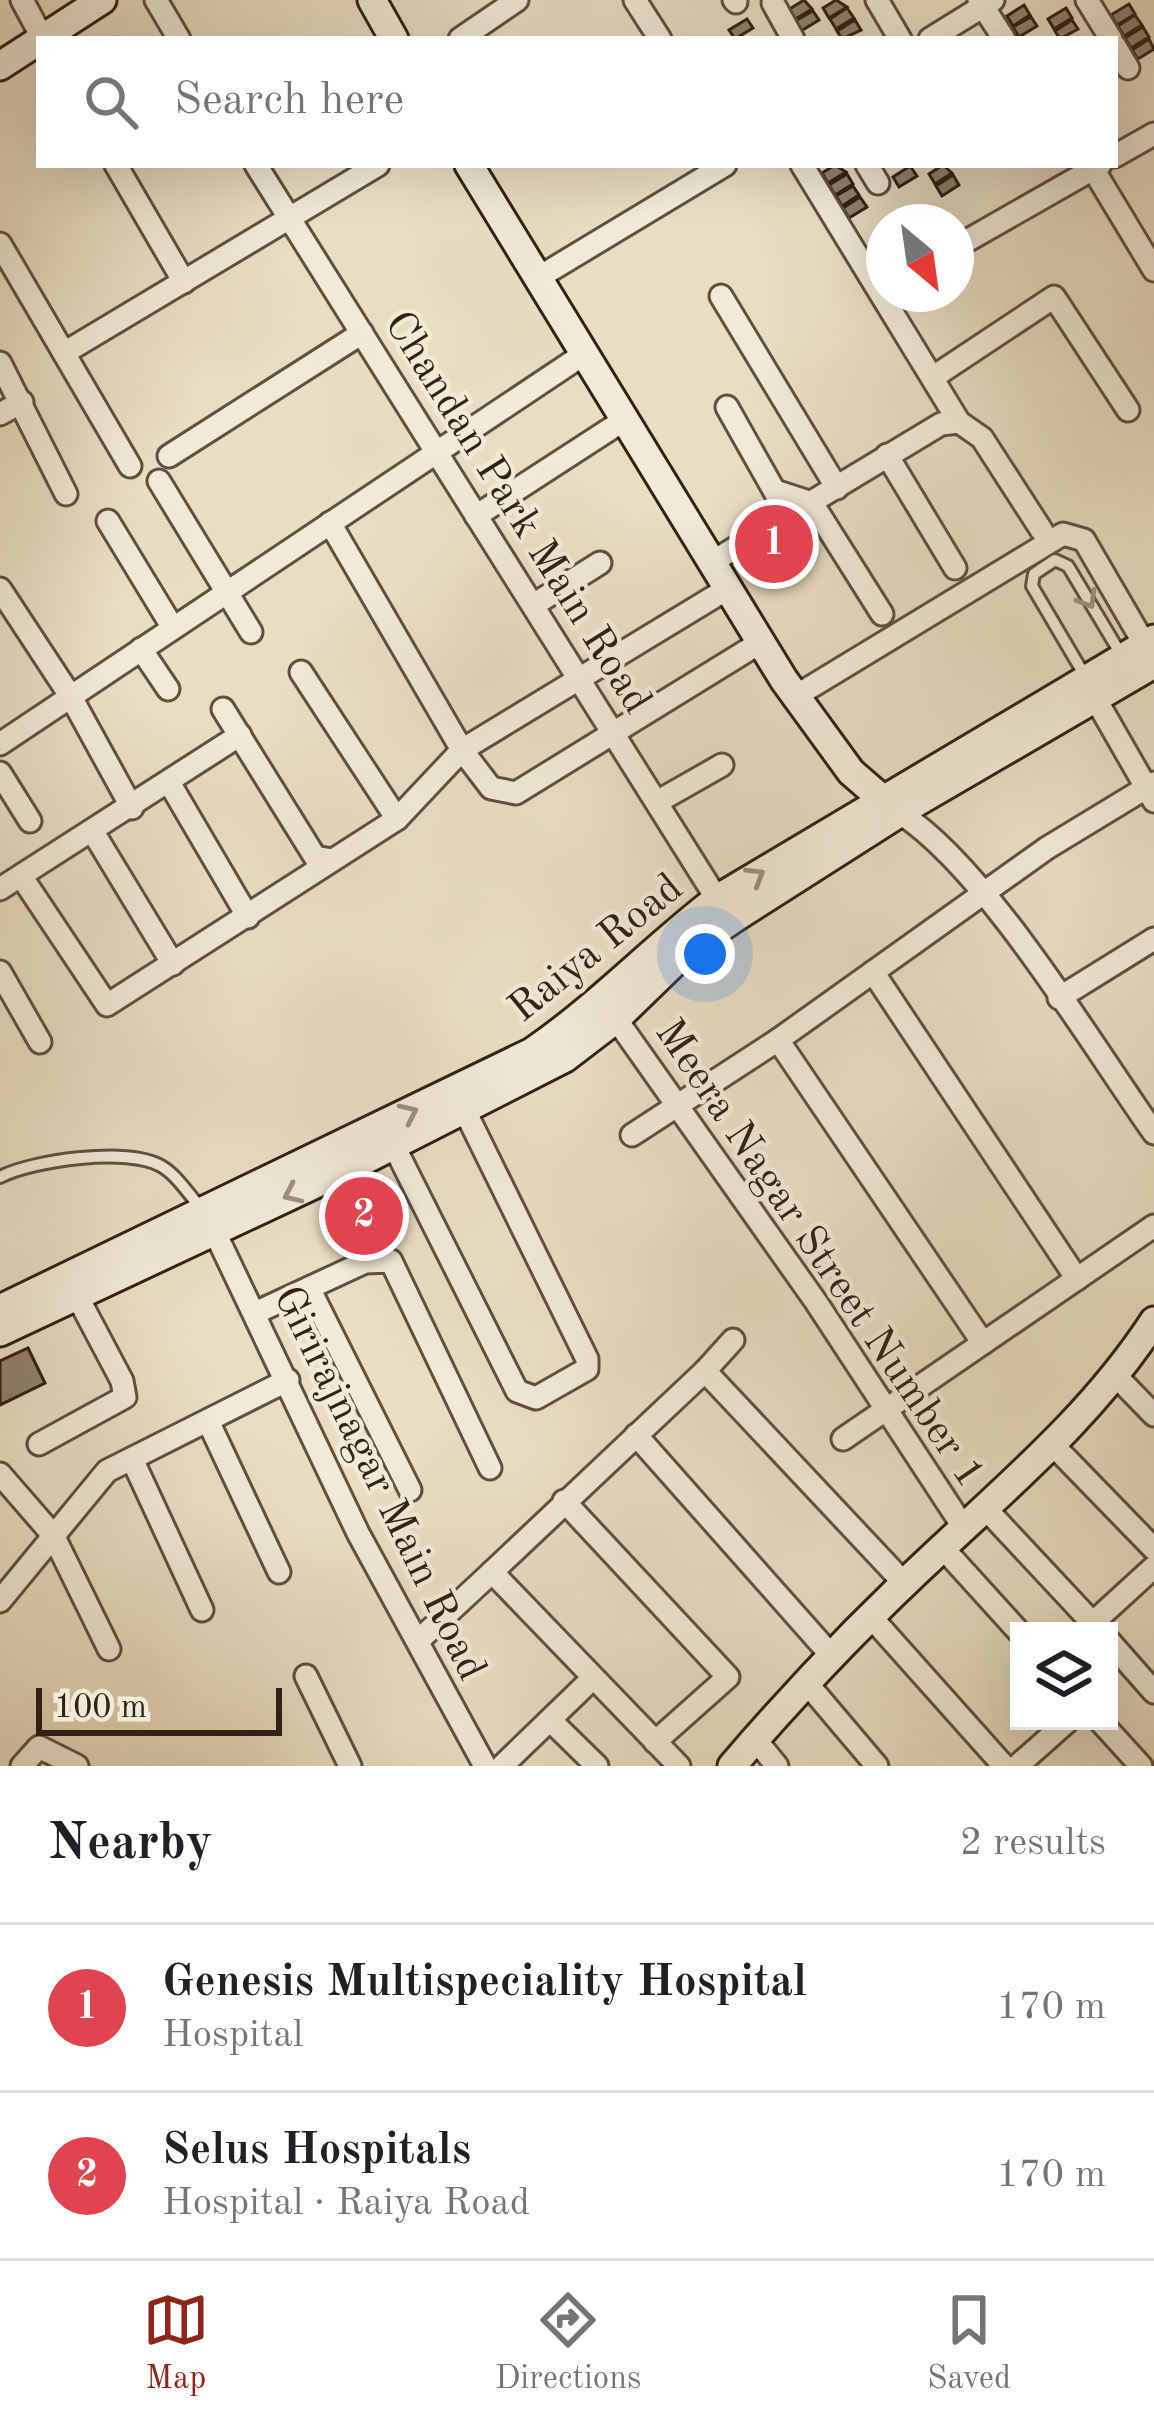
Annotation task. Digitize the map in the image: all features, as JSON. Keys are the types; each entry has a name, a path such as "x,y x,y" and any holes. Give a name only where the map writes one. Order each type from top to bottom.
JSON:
{"street":[{"path":"22,0 42,36"},
{"path":"46,36 102,0"},
{"path":"155,0 177,36"},
{"path":"372,0 392,36"},
{"path":"635,0 658,36"},
{"path":"877,0 898,36"},
{"path":"1087,0 1109,36"},
{"path":"934,36 985,2 1002,36"},
{"path":"773,4 792,36"},
{"path":"465,36 501,13"},
{"path":"0,66 36,43"},
{"path":"1118,51 1128,68"},
{"path":"1118,154 1154,134"},
{"path":"118,168 184,282"},
{"name":"Chandan Park Main Road","path":"258,168 717,899"},
{"path":"64,353 373,168"},
{"path":"471,168 796,696 850,772 932,835 981,893 1154,1133"},
{"path":"536,279 720,168"},
{"path":"804,168 959,422 982,438 1042,531"},
{"path":"974,237 1094,168"},
{"path":"1097,168 1154,270"},
{"path":"0,244 130,466"},
{"path":"721,296 837,488"},
{"path":"934,376 1054,297 1128,410"},
{"path":"169,456 362,333"},
{"path":"0,744 584,354"},
{"path":"0,363 66,494"},
{"path":"0,413 22,402"},
{"path":"727,407 790,517"},
{"path":"476,516 624,420"},
{"path":"21,876 107,1005 398,818 462,750 700,605 719,574 790,517 941,424 959,422"},
{"path":"887,455 955,568"},
{"path":"159,482 251,632"},
{"path":"775,491 812,503 882,614"},
{"path":"108,521 173,628"},
{"path":"330,523 462,750 490,788 502,794 516,793 760,642"},
{"path":"796,696 1063,534 1084,540 1144,651"},
{"path":"535,604 600,563"},
{"path":"0,589 71,697 132,808"},
{"path":"141,649 168,689"},
{"name":"Raiya Road","path":"0,1309 394,1146 565,1058 608,1011 656,946 717,899 891,807 1091,688 1144,651"},
{"path":"301,672 398,818"},
{"path":"632,1135 778,1040 981,893 1151,791 1091,688"},
{"path":"223,710 315,857 332,860"},
{"path":"0,889 240,735"},
{"path":"657,802 722,765"},
{"path":"0,773 30,821"},
{"path":"170,784 248,917"},
{"name":"Raiya Road","path":"0,1332 608,1011 891,807"},
{"path":"93,832 173,964"},
{"path":"1059,998 1154,939"},
{"path":"0,972 40,1042"},
{"path":"873,972 1077,1279"},
{"name":"Meera Nagar Street Number 1","path":"608,1011 679,1103 886,1409 953,1538 1012,1622"},
{"path":"778,1040 983,1343"},
{"path":"394,1146 517,1391 536,1398 579,1376 587,1369 587,1359 465,1111"},
{"name":"Girirajnagar Main Road","path":"209,1220 358,1533 418,1641 477,1764"},
{"path":"842,1438 1154,1226"},
{"path":"255,1313 365,1262 392,1261 490,1468"},
{"path":"309,1288 410,1490"},
{"path":"39,1444 125,1396 122,1381 76,1294"},
{"path":"732,1766 830,1654 1054,1445 1117,1377 1154,1321"},
{"path":"418,1641 733,1340"},
{"path":"705,1371 905,1584"},
{"path":"1117,1377 1154,1415"},
{"path":"3,1589 107,1471 288,1380"},
{"path":"208,1421 279,1572"},
{"path":"636,1435 830,1654"},
{"path":"1054,1445 1154,1549"},
{"path":"132,1459 202,1610"},
{"path":"0,1474 53,1535 109,1649"},
{"path":"564,1501 728,1677 655,1742"},
{"path":"987,1510 1087,1622"},
{"path":"1098,1622 1154,1567"},
{"path":"492,1572 679,1766"},
{"path":"871,1617 1004,1766"},
{"path":"1118,1651 1154,1692"},
{"path":"306,1676 350,1766"},
{"path":"502,1766 593,1678"},
{"path":"805,1681 877,1766"},
{"path":"550,1720 597,1766"},
{"path":"1017,1766 1057,1730"},
{"path":"1108,1730 1142,1766"},
{"path":"755,1739 777,1766"},
{"path":"22,1766 39,1747 77,1766"}],"lane":[{"path":"1091,688 1032,586 1034,574 1055,560 1068,566 1144,651"},
{"path":"0,1178 51,1160 141,1159 166,1169 209,1220"}],"building":[{"path":"804,0 812,9 794,20 788,10"},
{"path":"836,0 847,7 829,18 823,8"},
{"path":"1129,4 1135,14 1117,25 1111,15"},
{"path":"1024,5 1030,15 1013,26 1007,16"},
{"path":"847,8 854,18 836,29 830,19"},
{"path":"1066,8 1072,18 1054,29 1048,19"},
{"path":"813,11 819,20 801,31 795,21"},
{"path":"1135,15 1142,25 1124,36 1118,26"},
{"path":"1031,17 1037,26 1021,36 1013,27"},
{"path":"747,19 753,28 740,36 729,30"},
{"path":"855,20 861,30 848,36 837,31"},
{"path":"1072,20 1078,29 1065,36 1055,31"},
{"path":"1143,27 1149,37 1131,48 1125,38"},
{"path":"1149,39 1154,49 1138,59 1132,50"},
{"path":"830,168 846,172 828,183 822,173"},
{"path":"907,168 917,176 899,187 893,177"},
{"path":"938,168 952,173 935,184 929,174"},
{"path":"847,174 853,184 835,195 829,185"},
{"path":"953,175 959,185 942,196 936,186"},
{"path":"853,186 859,195 842,206 836,196"},
{"path":"860,197 866,206 849,218 843,208"},
{"path":"792,524 802,542 745,574 735,557"},
{"path":"364,1179 386,1219 357,1234 336,1194"},
{"path":"28,1348 45,1383 0,1405 0,1361"}],"place":[{"name":"Genesis Multispeciality Hospital","path":"774,544"},
{"name":"Selus Hospitals","path":"364,1216"}]}
